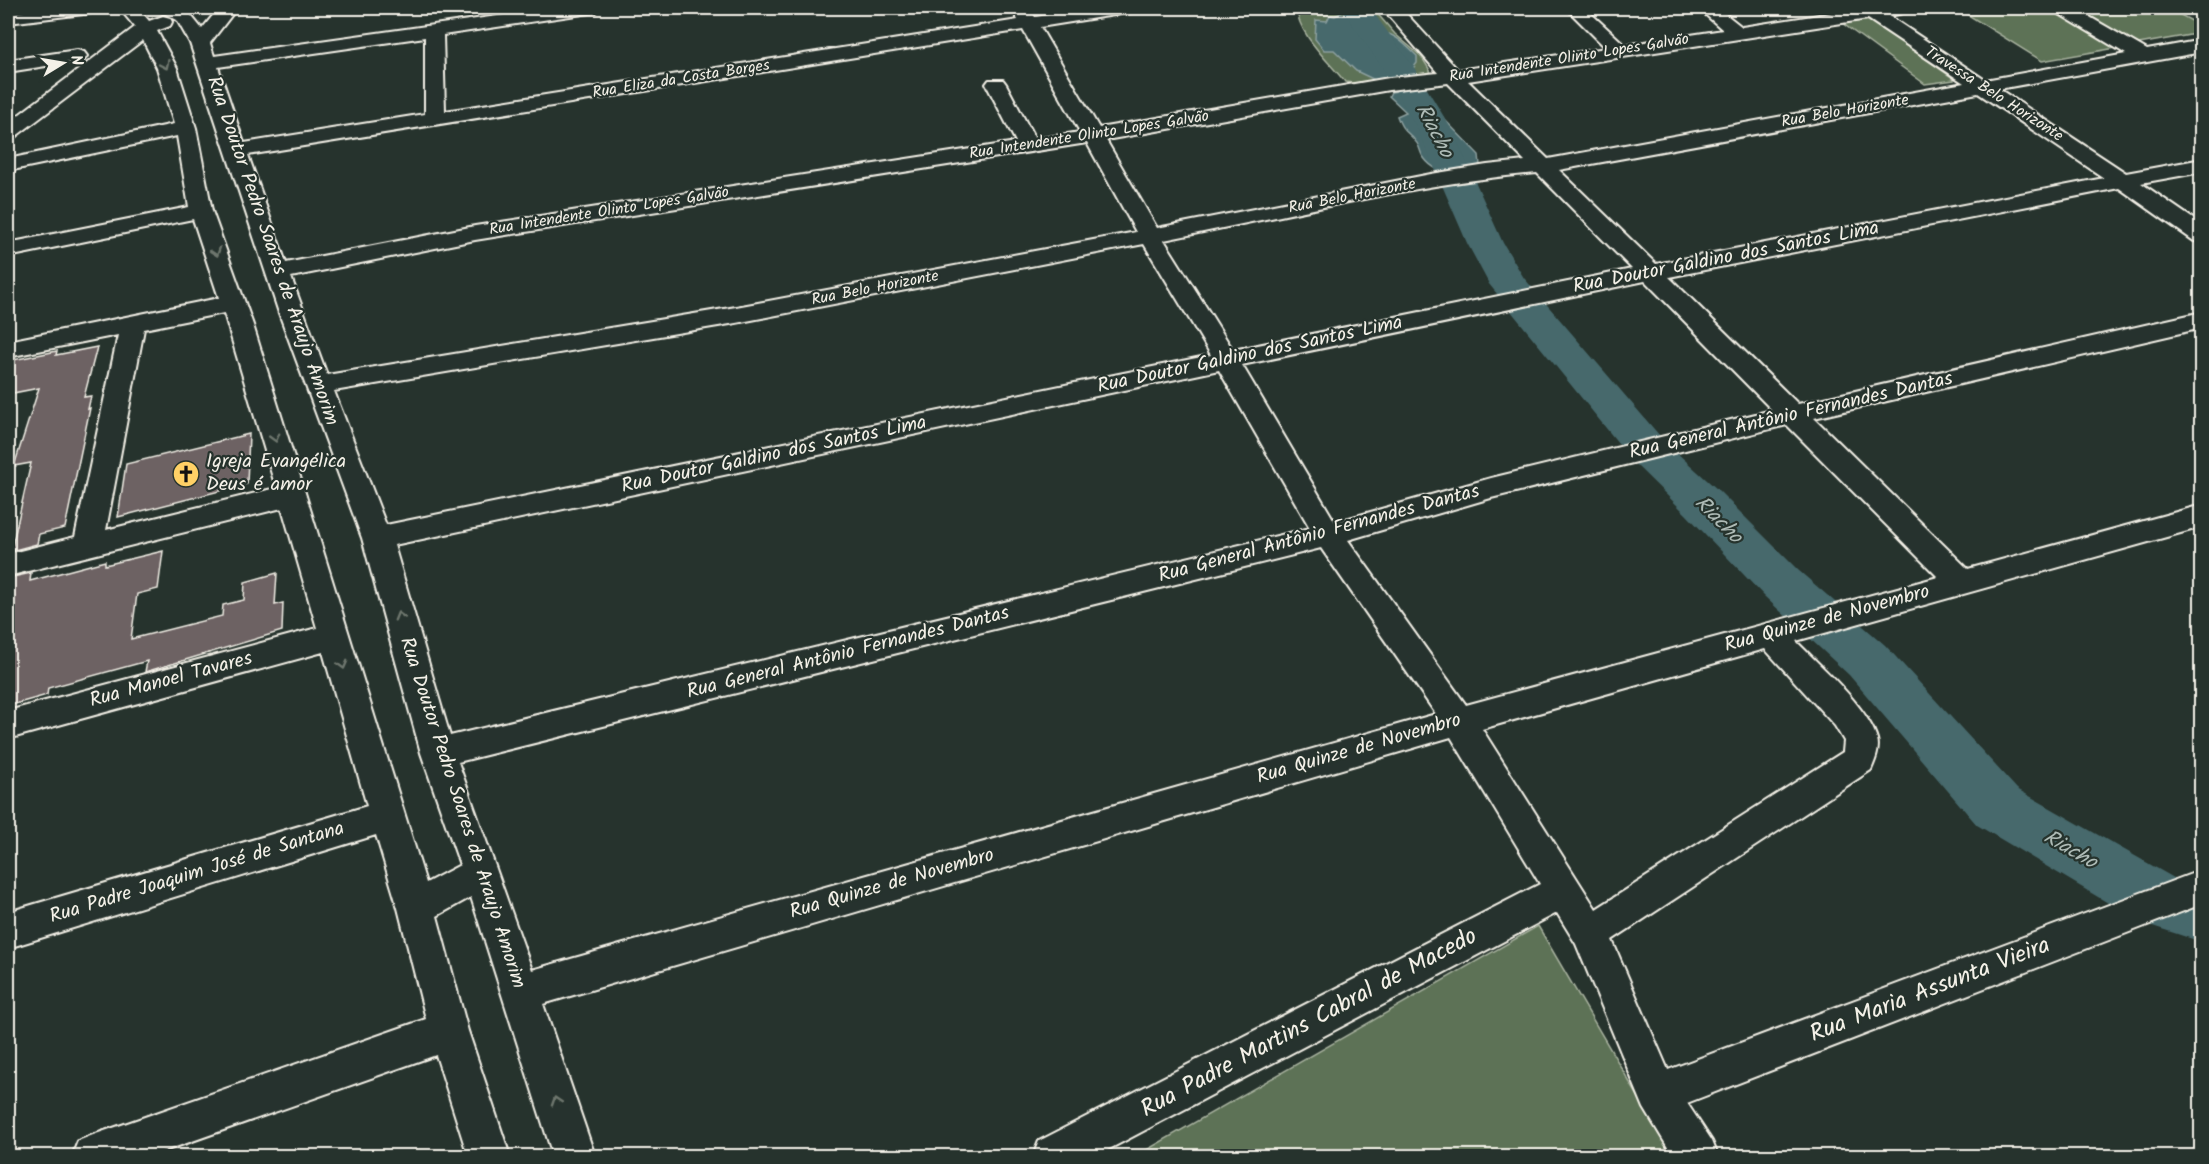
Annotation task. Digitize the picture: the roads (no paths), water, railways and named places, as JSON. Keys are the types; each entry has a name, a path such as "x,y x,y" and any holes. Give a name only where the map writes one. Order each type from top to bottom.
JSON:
{"street":[{"path":"8,18 92,8"},
{"path":"204,53 228,8"},
{"path":"204,53 434,30 590,8"},
{"name":"Rua Eliza da Costa Borges","path":"235,151 1025,15 1127,8"},
{"path":"1391,8 1453,77 1962,582"},
{"path":"1575,8 1619,51"},
{"path":"1707,8 1737,32"},
{"name":"Rua Intendente Olinto Lopes Galvão","path":"278,272 475,233 1092,136 1389,84 1453,77 1868,9 1902,8"},
{"path":"2061,8 2144,56"},
{"name":"Travessa Belo Horizonte","path":"1868,9 2123,180 2202,236"},
{"path":"42,82 77,56 142,15 176,11"},
{"name":"Rua Doutor Pedro Soares de Araujo Amorim","path":"176,11 204,53 235,151 278,272 260,316 292,495 416,908 448,1031 489,1156"},
{"path":"12,126 142,15"},
{"name":"Rua Doutor Pedro Soares de Araujo Amorim","path":"142,15 167,68 186,128 201,211 260,316 317,385 377,538 438,753 481,873 574,1156"},
{"path":"1025,15 1150,236 1227,361 1328,535 1459,721 1590,933 1658,1094 1697,1156"},
{"path":"434,30 435,118"},
{"name":"Rua Belo Horizonte","path":"317,385 472,362 1150,236 1431,181 1487,171 1544,166 2202,46"},
{"path":"8,66 77,56"},
{"path":"996,84 1029,145"},
{"path":"8,165 186,128"},
{"name":"Rua Doutor Galdino dos Santos Lima","path":"377,538 1502,302 2202,165"},
{"path":"8,250 201,211"},
{"path":"8,348 133,324 260,316"},
{"name":"Rua General Antônio Fernandes Dantas","path":"438,753 1328,535 1491,488 1678,442 2202,320"},
{"path":"88,546 133,324"},
{"path":"8,565 292,495"},
{"name":"Rua Quinze de Novembro","path":"520,992 1459,721 2202,516"},
{"path":"1590,933 1859,760 1861,740 1847,716 1786,630"},
{"name":"Rua Manoel Tavares","path":"8,728 335,636"},
{"name":"Rua Padre Joaquim José de Santana","path":"8,930 387,816"},
{"path":"416,908 481,873"},
{"name":"Rua Maria Assunta Vieira","path":"1658,1094 2134,911 2197,889"},
{"name":"Rua Padre Martins Cabral de Macedo","path":"1054,1156 1564,890"},
{"path":"93,1156 448,1031"}],"water":[{"path":"1341,13 1363,20 1381,33 1396,37 1417,56 1417,63 1411,71 1377,81 1356,71 1334,50 1324,50 1315,39 1316,20 1327,21 1330,15 1335,16"},
{"path":"1416,91 1428,97 1444,119 1479,155 1480,165 1464,170 1448,171 1434,167 1428,162 1417,143 1399,122 1397,116 1406,112 1389,96 1391,92"}],"waterway":[{"name":"Riacho","path":"1355,8 1399,69 1435,130 1485,243 1508,284 1651,454 1702,502 1781,583 1867,660 1997,807 2161,902 2202,914"}],"place":[{"name":"Igreja Evangélica Deus é amor","path":"186,474"}]}
